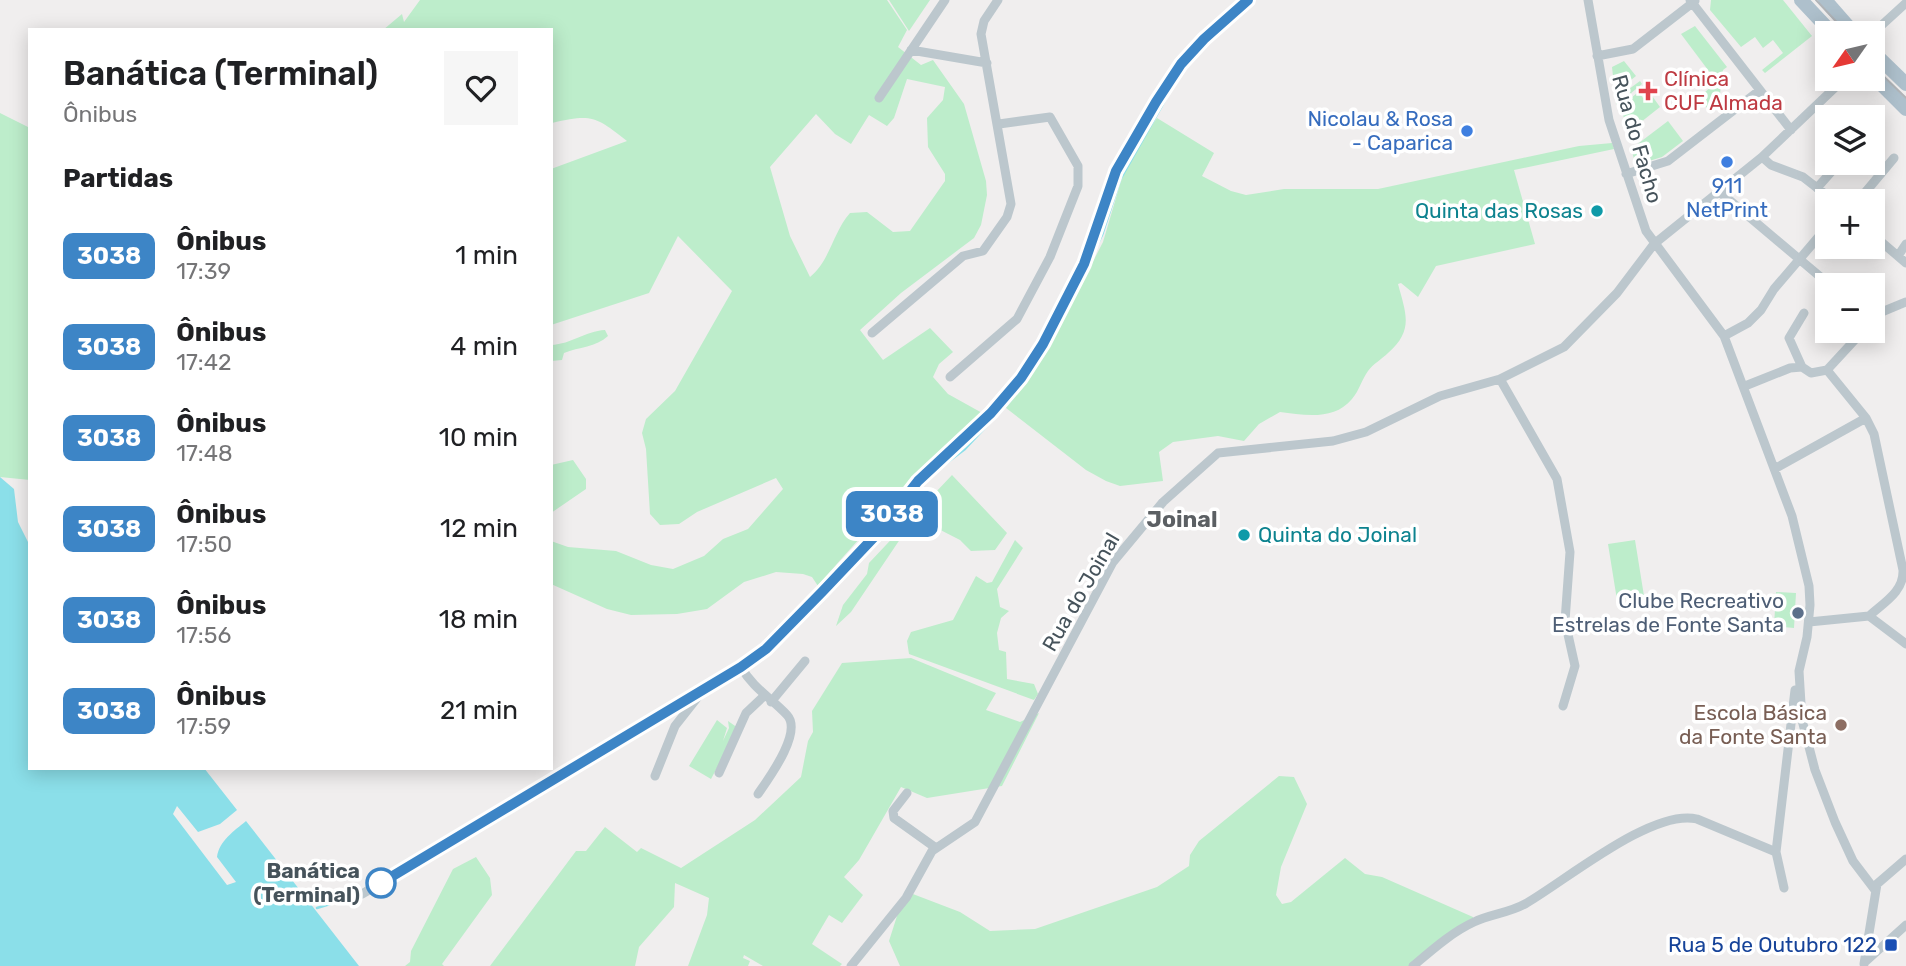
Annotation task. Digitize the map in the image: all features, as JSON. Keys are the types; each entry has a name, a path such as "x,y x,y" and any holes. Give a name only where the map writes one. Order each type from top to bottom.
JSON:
{"main road":[{"path":"1801,0 1821,21"},
{"path":"1825,0 1843,21"},
{"path":"1885,63 1906,83"},
{"path":"1885,88 1906,109"}],"street":[{"path":"879,98 945,0"},
{"path":"872,333 963,256 983,251 1007,217 1011,200 981,29 998,0"},
{"name":"Rua do Facho","path":"1588,0 1609,120 1626,174 1654,244 1724,336 1792,516 1809,586 1809,622 1799,679"},
{"path":"336,900 362,894 381,883 741,667 766,649 876,535 918,481 991,413 1021,378 1043,344 1084,264 1116,171 1156,102 1181,64 1246,1"},
{"path":"1598,56 1633,49 1693,1 1791,130"},
{"path":"1885,22 1906,3"},
{"path":"911,50 986,63"},
{"path":"1626,174 1668,161 1760,90"},
{"name":"Rua do Joinal","path":"851,966 906,898 936,849 975,822 1113,562 1163,502 1218,453 1333,441 1366,432 1440,396 1500,379 1571,341 1617,293 1654,244 1762,158 1832,91"},
{"path":"950,377 1017,319 1051,257 1079,185 1078,166 1060,129 1050,117 999,124"},
{"path":"1762,158 1771,165 1796,173 1817,188 1828,175"},
{"path":"1868,189 1894,158"},
{"path":"1721,193 1816,273"},
{"path":"1724,336 1748,323 1793,265 1801,261 1815,243"},
{"path":"1898,256 1906,244"},
{"path":"1885,245 1906,263"},
{"path":"1885,311 1906,302"},
{"path":"1802,367 1789,338 1804,313"},
{"path":"1745,386 1790,368 1802,367 1814,374 1827,370 1852,343"},
{"path":"1809,622 1869,617 1897,591 1903,576 1875,437 1866,418 1827,370"},
{"path":"1500,379 1558,479 1562,492 1570,552 1565,621 1575,666 1563,706"},
{"path":"1776,468 1866,418"},
{"path":"1869,617 1906,644"},
{"path":"719,773 746,713 767,699 805,662"},
{"path":"741,667 767,699 789,717 793,731 758,794"},
{"path":"1784,888 1776,852 1794,721 1792,702 1799,679"},
{"path":"1799,679 1802,720 1815,770 1853,862 1875,890"},
{"path":"654,776 675,726 705,688"},
{"path":"907,793 893,811 894,818 936,849"},
{"path":"1413,966 1460,929 1527,903 1597,856 1664,822 1687,817 1696,819 1776,852"},
{"path":"1863,965 1875,890 1882,878 1906,859"},
{"path":"1863,965 1906,925"}],"green space":[{"path":"420,0 887,0 907,30 898,47 921,65 933,60 964,104 986,181 987,195 981,225 974,238 901,293 860,330 883,360 930,328 953,352 939,364 933,377 948,394 984,414 900,495 818,586 812,577 803,574 776,572 744,582 707,609 677,614 631,615 607,609 553,585 553,542 568,547 616,551 651,565 673,569 704,556 723,539 748,529 783,489 776,478 697,512 679,524 660,525 650,514 646,449 642,433 646,419 675,391 732,291 678,236 649,293 553,324 553,168 627,141 592,119 553,123 553,28 385,28 402,14 404,22","holes":["907,79 945,87 943,100 927,118 928,147 945,174 945,181 910,231 893,232 867,212 850,213 822,263 810,277 790,236 770,167 816,114 835,134 851,144 869,115 887,126 894,118"]},
{"path":"889,0 930,0 909,31"},
{"path":"1711,0 1783,0 1812,36 1765,73 1762,70 1783,53 1773,40 1763,48 1755,37 1741,47 1710,10"},
{"path":"1695,26 1727,67 1723,70 1720,94 1724,100 1709,111 1699,97 1717,82 1681,34"},
{"path":"1624,61 1636,76 1626,84 1629,89 1640,81 1642,84 1624,99 1627,101 1645,87 1647,89 1640,94 1643,98 1650,93 1660,107 1636,126 1631,120 1627,123 1616,103 1612,67"},
{"path":"0,113 28,127 28,480 0,477"},
{"path":"1157,118 1214,153 1202,176 1231,191 1246,195 1284,189 1378,189 1579,146 1612,143 1614,149 1514,170 1535,244 1436,266 1418,297 1401,283 1398,284 1406,321 1402,337 1370,368 1345,406 1328,414 1318,415 1280,412 1259,424 1244,441 1218,436 1173,442 1159,452 1163,481 1120,486 1086,470 997,401 1044,357 1103,242 1121,181 1134,152"},
{"path":"1668,121 1683,141 1662,157 1636,165 1631,149"},
{"path":"605,330 608,336 593,345 564,353 562,360 553,361 553,345"},
{"path":"573,460 586,479 586,489 553,512 553,465"},
{"path":"952,475 1007,533 995,550 971,551 960,540 915,517 851,612 836,626 843,605 867,574 869,563"},
{"path":"1015,540 1023,548 997,589 1000,607 1009,611 1001,618 997,633 999,650 1006,652 1007,679 1034,684 1038,694 1034,700 909,654 907,641 911,632 953,620 976,576 987,583 992,582"},
{"path":"1635,540 1644,596 1617,600 1608,544"},
{"path":"1776,592 1796,593 1794,628 1774,626"},
{"path":"911,658 996,693 986,710 1020,722 1039,713 1002,786 927,798 901,787 859,860 844,877 863,895 842,923 829,915 812,944 842,964 840,966 763,966 744,955 743,958 750,961 748,966 688,966 707,915 709,898 675,883 674,907 639,947 635,966 490,966 576,851 586,851 605,827 637,852 641,848 681,868 755,820 801,777 808,741 813,732 812,711 842,663"},
{"path":"717,720 727,728 723,741 729,728 728,721 738,728 711,779 689,766"},
{"path":"1279,776 1294,777 1307,804 1281,867 1276,895 1282,904 1291,902 1345,858 1365,874 1382,877 1473,917 1473,922 1413,966 900,966 889,941 905,891 960,912 990,931 1035,929 1157,887 1189,866 1190,855 1199,841"},
{"path":"476,857 490,878 492,895 442,964 444,966 405,966 410,962 411,951 453,869"}],"water":[{"path":"0,477 14,489 18,522 28,542 28,770 206,770 237,810 220,824 198,832 177,806 173,814 227,885 236,882 217,857 218,851 228,837 246,821 359,966 0,966"}],"waterway":[{"path":"881,534 924,480 965,449 1011,400 1043,356 1102,235 1120,180 1168,95"},
{"path":"727,680 741,673"},
{"path":"497,821 658,722"},
{"path":"384,887 441,853"},
{"path":"317,908 330,904"}],"tram line":[{"path":"1816,0 1836,21"},
{"path":"1885,78 1906,98"}],"bus line":[{"name":"3038","path":"381,883 741,667 774,642 876,535 918,481 991,413 1021,378 1043,344 1084,264 1116,171 1156,102 1181,64 1227,17 1248,0"}],"place":[{"name":"Clínica CUF Almada","path":"1648,91"},
{"name":"Nicolau & Rosa - Caparica","path":"1467,131"},
{"name":"911 NetPrint","path":"1727,162"},
{"name":"Quinta das Rosas","path":"1597,211"},
{"name":"Quinta do Joinal","path":"1244,535"},
{"name":"Clube Recreativo Estrelas de Fonte Santa","path":"1798,613"},
{"name":"Escola Básica da Fonte Santa","path":"1841,725"},
{"name":"Banática (Terminal)","path":"381,883"},
{"name":"Rua 5 de Outubro 122","path":"1891,945"}],"district":[{"name":"Joinal","path":"1182,519"}]}
